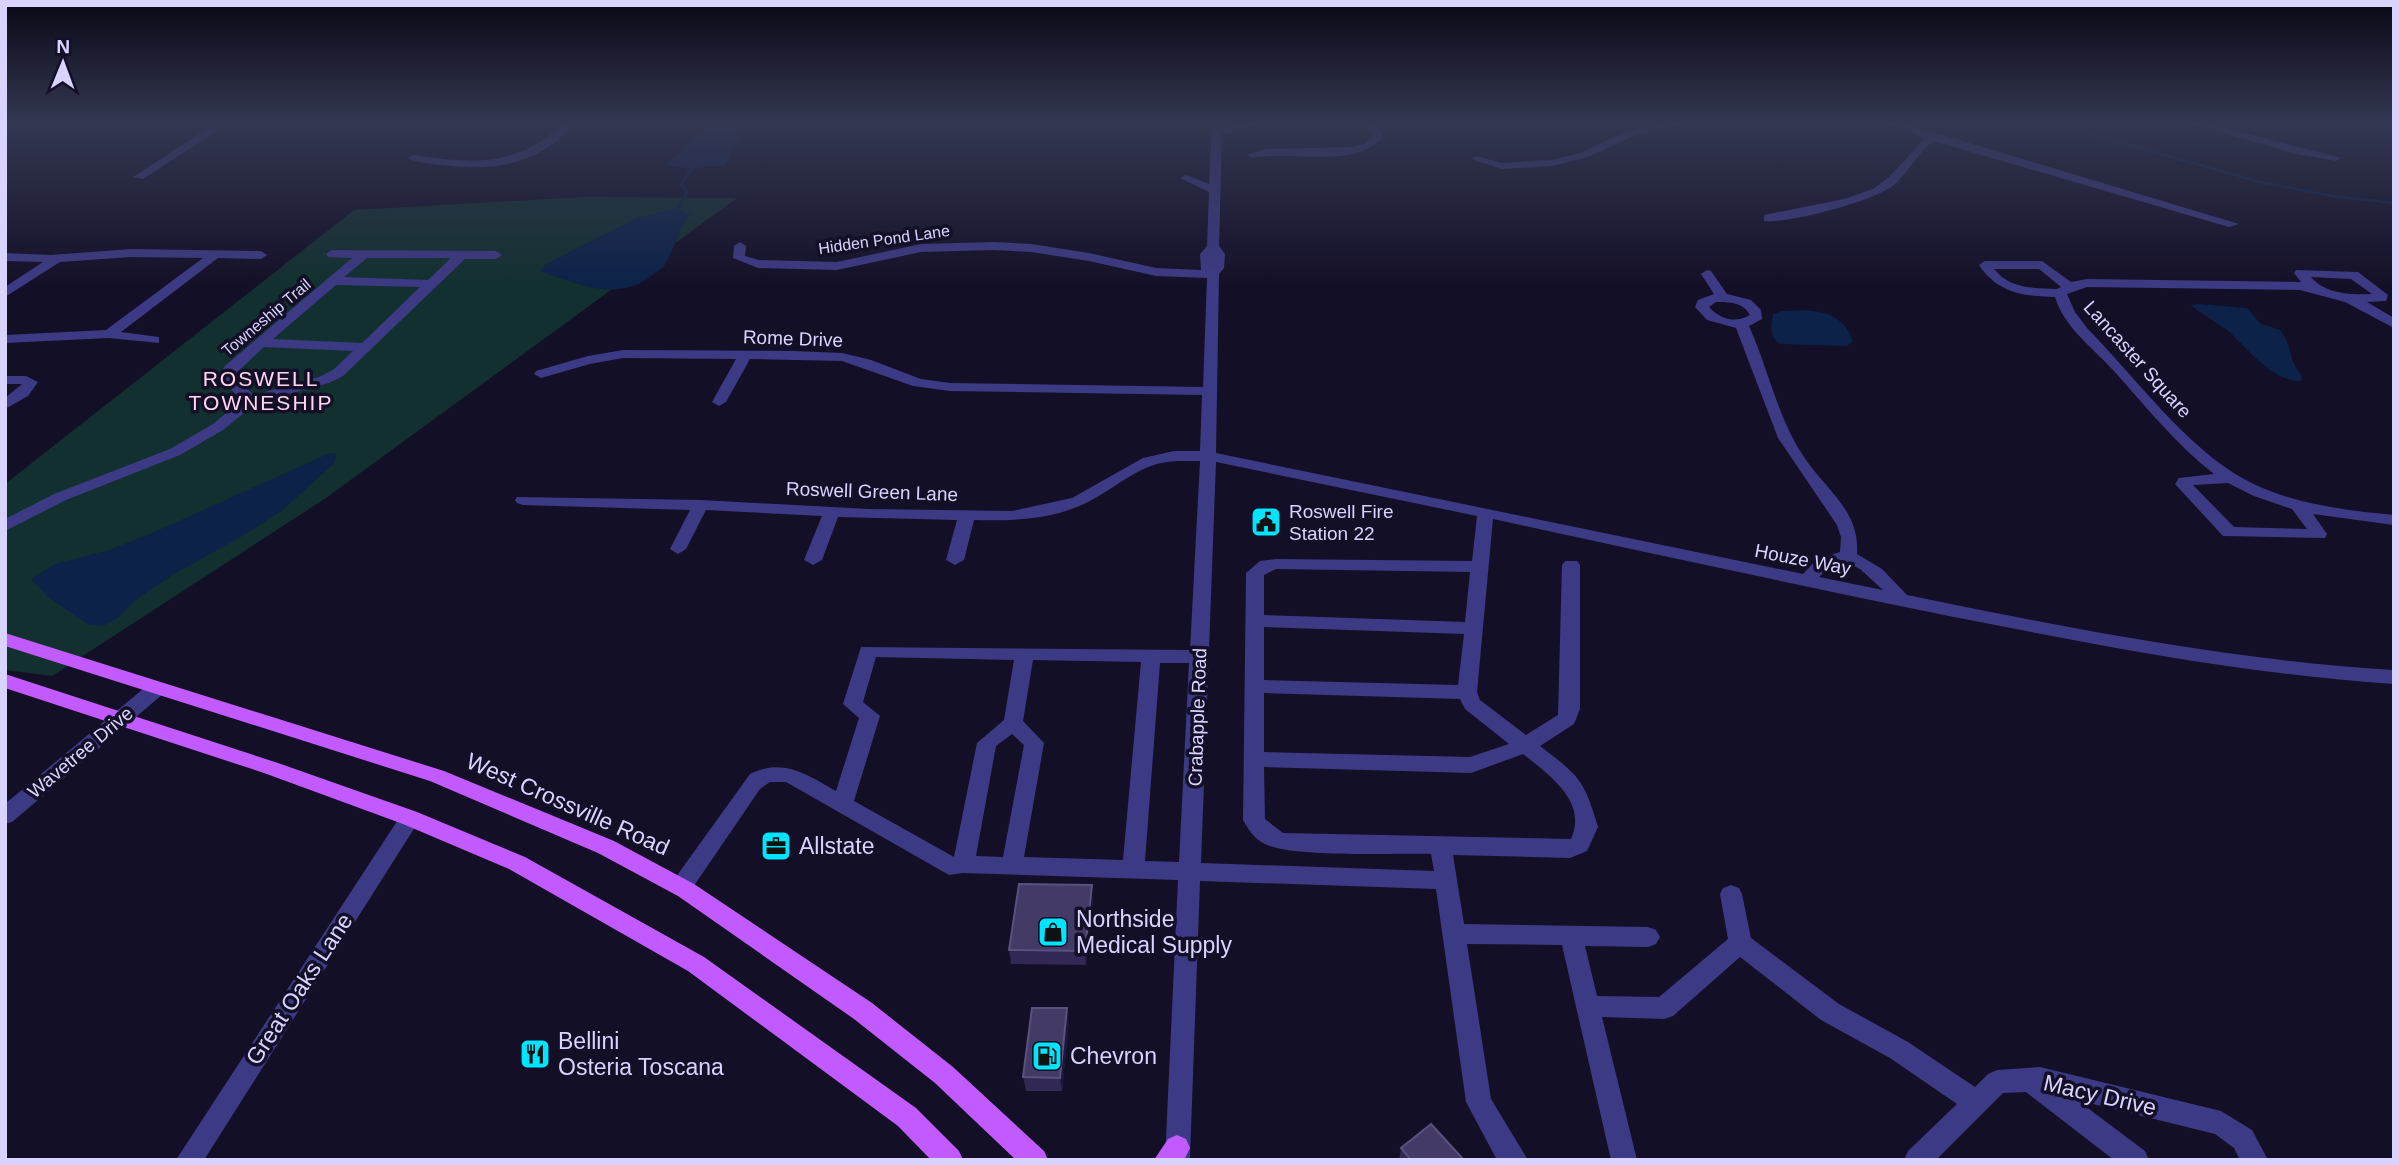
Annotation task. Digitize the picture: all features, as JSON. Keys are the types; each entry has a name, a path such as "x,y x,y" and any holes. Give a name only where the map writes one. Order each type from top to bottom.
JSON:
{"main road":[{"name":"West Crossville Road","path":"5,639 437,776 606,847 681,887 863,1011 944,1075 1035,1160"},
{"path":"5,681 271,768 410,818 517,863 696,964 907,1117 950,1160"}],"street":[{"name":"Crabapple Road","path":"1174,1156 1190,873 1208,456 1213,274 1205,267 1206,254 1213,247 1216,177"},
{"path":"1768,218 1861,197 1881,190 1895,177"},
{"path":"2069,177 2233,224"},
{"path":"1186,178 1216,191"},
{"name":"Hidden Pond Lane","path":"740,246 739,258 758,264 785,267 847,265 921,248 994,246 1031,248 1089,257 1156,272 1213,274"},
{"path":"5,257 59,258 131,253 261,255"},
{"path":"109,334 216,254"},
{"path":"332,254 496,255"},
{"name":"Towneship Trail","path":"247,397 225,377 230,369 363,255"},
{"path":"5,514 60,497 175,452 218,427 247,397 247,389 259,385 278,387 271,394 324,380 338,373 461,256"},
{"path":"5,293 59,258"},
{"path":"1985,265 2042,265 2065,290 2017,292 2006,288 1985,265"},
{"path":"2314,289 2300,273 2354,275 2381,295 2381,298 2352,299"},
{"path":"1707,274 1723,298"},
{"path":"335,281 432,284"},
{"name":"Lancaster Square","path":"2393,520 2341,514 2298,505 2233,478 2197,452 2062,304 2065,290 2087,283 2206,283 2314,289 2352,299 2394,324"},
{"path":"1723,298 1741,301 1757,312 1755,320 1741,324 1723,322 1703,311 1703,303 1723,298"},
{"path":"1741,324 1756,352 1777,424 1795,456 1841,518 1849,535 1848,556"},
{"path":"5,339 109,334 154,340"},
{"path":"260,343 365,347"},
{"name":"Rome Drive","path":"541,373 623,354 842,357 918,383 950,387 1210,391"},
{"path":"719,402 746,355"},
{"path":"5,380 31,382 23,393 5,405"},
{"name":"Roswell Green Lane","path":"523,500 1012,516 1048,510 1101,490 1130,470 1149,461 1174,456 1208,456"},
{"name":"Houze Way","path":"1208,456 1807,581 2209,659 2300,670 2394,677"},
{"path":"2233,478 2192,479 2183,484 2222,528 2229,532 2319,534 2298,505"},
{"path":"5,526 60,497"},
{"path":"678,549 701,505"},
{"path":"813,560 832,512"},
{"path":"1480,567 1266,565 1255,573 1254,820 1261,831 1283,842 1570,849 1579,845 1587,827 1578,793 1566,777 1472,704 1467,692 1474,628 1480,567 1485,514"},
{"path":"955,560 967,515"},
{"path":"1807,581 1822,563 1848,556 1872,568 1901,600"},
{"path":"1254,759 1471,765 1525,746 1567,719 1570,709 1571,565"},
{"path":"1255,621 1474,628"},
{"path":"842,805 870,716 853,704 867,650 1199,657"},
{"path":"963,864 987,743 1013,723 1026,653"},
{"path":"1133,871 1151,656"},
{"path":"1255,686 1467,692"},
{"name":"Wavetree Drive","path":"5,816 156,689"},
{"path":"1012,866 1034,743 1013,723"},
{"path":"681,887 753,783 762,775 790,775 949,866 963,864 1446,880"},
{"name":"Great Oaks Lane","path":"189,1160 410,818"},
{"path":"1441,846 1479,1102 1505,1149 1515,1160"},
{"path":"1731,894 1740,943 1830,1012 1899,1050 1976,1101"},
{"path":"1454,934 1648,937"},
{"path":"1571,936 1625,1160"},
{"path":"1587,1006 1664,1008 1740,943"},
{"name":"Macy Drive","path":"1917,1160 1997,1082 2040,1079 2221,1123 2243,1139 2255,1160"},
{"path":"2030,1080 2136,1160"}],"green space":[{"path":"586,197 737,198 326,498 52,676 5,670 5,484 354,210"}],"water":[{"path":"674,209 690,214 682,225 665,265 637,284 610,290 582,285 540,271 546,264 637,218"},
{"path":"2191,305 2247,308 2261,324 2280,330 2302,376 2301,381 2290,380 2270,370 2228,331"},
{"path":"1782,311 1825,313 1834,317 1848,330 1853,341 1847,346 1780,344 1772,335 1771,327 1773,314"},
{"path":"330,453 337,454 333,464 283,510 174,574 138,598 118,618 103,626 89,625 49,598 31,579 55,564 109,550 150,534"}],"building":[{"name":"Northside Medical Supply","path":"1019,884 1092,885 1085,951 1009,950"},
{"name":"Chevron","path":"1032,1008 1067,1008 1060,1078 1023,1077"},
{"path":"1431,1124 1464,1160 1411,1160 1401,1148"}],"waterway":[{"path":"678,209 687,192 681,185 686,177"},
{"path":"2244,177 2332,196 2394,203"}],"place":[{"name":"Roswell Fire Station 22","path":"1266,522"},
{"name":"Allstate","path":"776,846"},
{"name":"Northside Medical Supply","path":"1053,932"},
{"name":"Bellini Osteria Toscana","path":"535,1054"},
{"name":"Chevron","path":"1047,1056"}],"district":[{"name":"ROSWELL TOWNESHIP","path":"261,391"}]}
